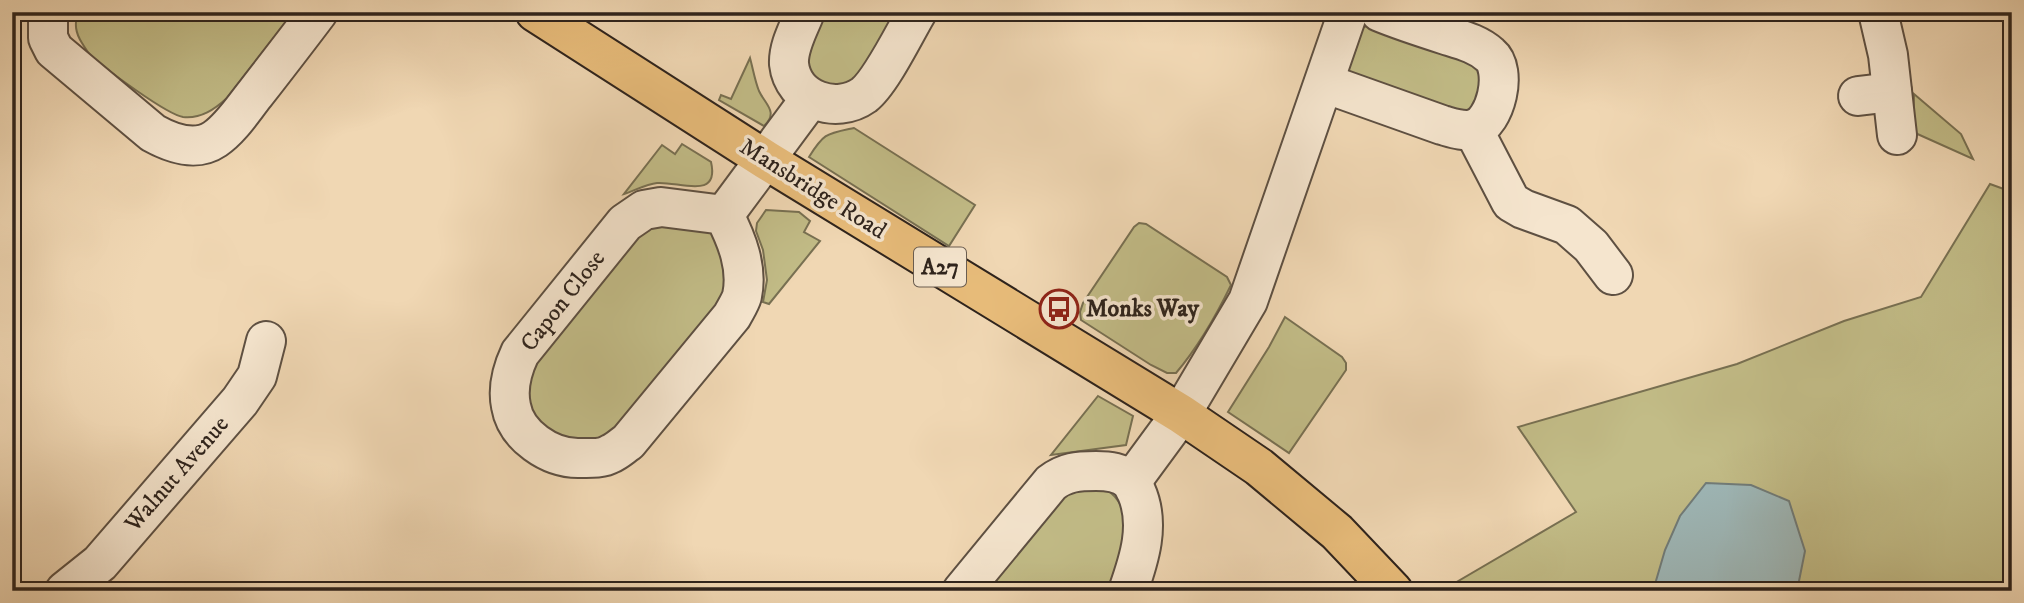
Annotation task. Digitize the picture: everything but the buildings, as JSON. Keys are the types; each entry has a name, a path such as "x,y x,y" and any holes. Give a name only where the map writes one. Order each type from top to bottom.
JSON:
{"main road":[{"name":"Mansbridge Road","path":"535,12 765,160 1181,414 1259,467 1337,532 1393,591"}],"street":[{"path":"48,12 48,38 54,50 153,133 168,141 200,145 214,140 232,123 318,12"},
{"path":"805,12 790,50 789,64 793,77 810,99 833,104 857,99 866,93 876,82 917,12"},
{"path":"1131,482 1181,414 1248,301 1348,12"},
{"path":"1324,83 1442,125 1462,130 1480,126 1496,97 1500,77 1493,57 1479,46 1380,12"},
{"path":"1878,12 1888,55 1875,94 1897,135"},
{"path":"724,215 810,99"},
{"path":"1473,129 1511,202 1567,225 1591,246 1613,275"},
{"name":"Capon Close","path":"661,207 724,215 736,237 742,260 742,299 732,316 628,442 608,456 565,458 538,447 519,425 510,407 512,369 520,354 597,257 625,223 644,210 661,207"},
{"name":"Walnut Avenue","path":"65,591 100,564 240,401 257,376 267,341"},
{"path":"962,591 1042,493 1061,475 1076,471 1114,471 1131,482 1140,500 1143,530 1138,564 1128,591"}],"shaded area":[{"path":"77,12 294,12 227,98 207,112 183,117 151,100 92,57 78,35"},
{"path":"820,12 901,12 850,88 814,86 802,60"},
{"path":"1368,25 1480,60 1488,76 1469,118 1356,81 1348,71 1356,32"},
{"path":"750,58 759,91 771,112 764,126 719,100 721,95 731,99"},
{"path":"1914,94 1961,134 1973,159 1913,132"},
{"path":"854,128 975,205 949,246 809,157 818,143 827,136"},
{"path":"682,144 711,162 712,174 709,181 695,186 657,183 624,194 662,145 675,154"},
{"path":"1990,184 2012,192 2012,591 1443,590 1576,512 1518,427 1737,364 1844,321 1921,297"},
{"path":"766,210 799,212 810,221 804,232 820,241 769,304 763,302 767,280 763,250 756,231 757,223"},
{"path":"1139,223 1146,224 1227,277 1231,285 1206,330 1176,373 1167,373 1151,365 1081,320 1083,303"},
{"path":"647,224 702,227 718,239 729,292 621,428 596,442 578,444 569,441 536,423 525,386 529,367"},
{"path":"1285,317 1342,357 1346,363 1346,370 1289,453 1228,412"},
{"path":"1098,396 1133,416 1126,445 1051,455"},
{"path":"1100,485 1113,495 1122,507 1126,519 1125,547 1114,591 980,591 1058,494"}],"water":[{"path":"1706,483 1751,485 1789,501 1805,551 1797,591 1653,591 1665,550 1680,516"}],"place":[{"name":"Monks Way","path":"1059,309"}]}
